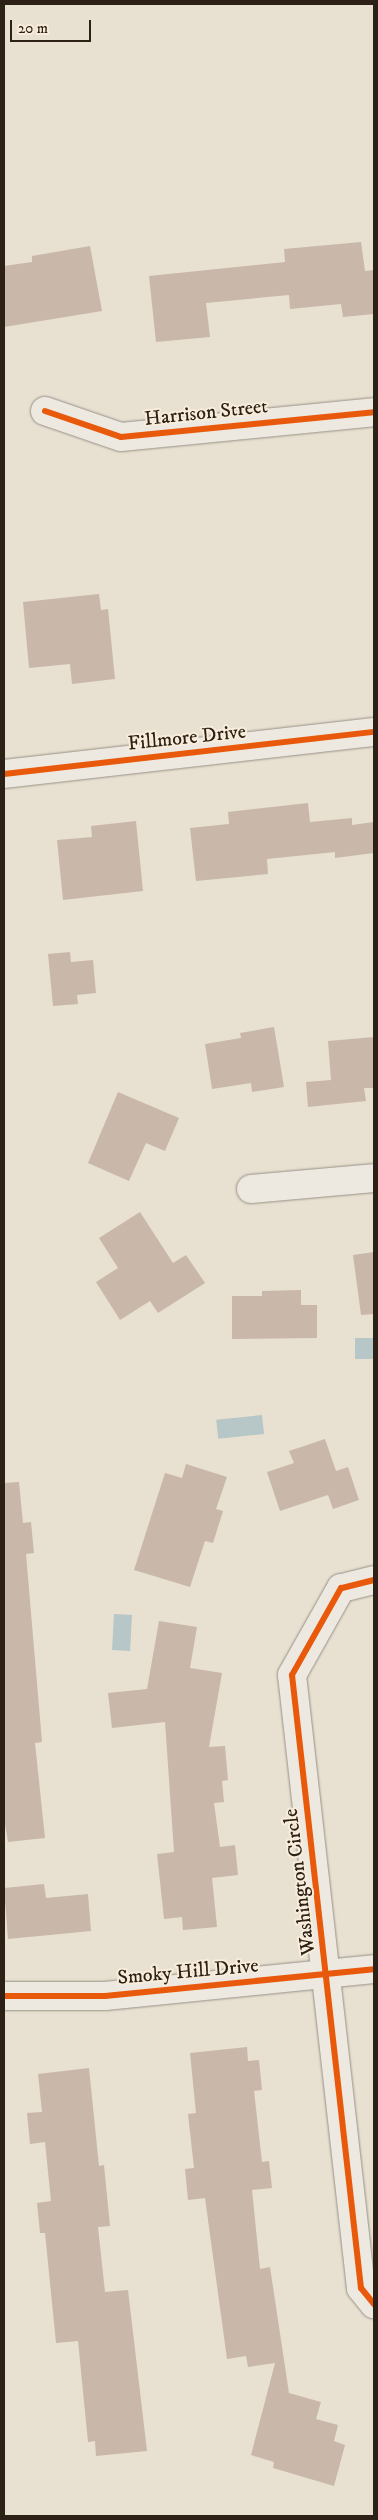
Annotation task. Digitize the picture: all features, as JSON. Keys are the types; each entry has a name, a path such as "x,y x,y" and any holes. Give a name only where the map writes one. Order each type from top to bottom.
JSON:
{"street":[{"name":"Harrison Street","path":"45,411 121,438 374,412"},
{"name":"Fillmore Drive","path":"4,774 374,732"},
{"path":"250,1190 374,1178"},
{"name":"Washington Circle","path":"374,1580 341,1588 292,1675 361,2288 374,2304"},
{"name":"Smoky Hill Drive","path":"4,1996 105,1996 374,1969"}],"shaded area":[{"path":"355,1338 374,1338 374,1359 355,1359"},
{"path":"262,1415 264,1434 218,1439 216,1420"},
{"path":"114,1614 132,1615 130,1651 112,1650"}],"building":[{"path":"361,242 365,271 374,270 374,314 343,317 341,304 290,309 289,295 206,303 210,337 156,342 149,276 285,262 284,249"},
{"path":"90,246 102,311 4,327 4,266 32,262 32,256"},
{"path":"99,594 101,610 108,609 115,679 72,684 70,664 29,668 23,602"},
{"path":"308,803 310,822 352,818 352,825 374,822 374,853 335,858 335,852 267,859 268,874 196,881 190,828 229,824 228,812"},
{"path":"136,821 143,891 63,900 57,840 92,837 91,826"},
{"path":"70,952 71,962 93,960 96,993 77,995 78,1004 53,1006 48,954"},
{"path":"274,1027 284,1087 252,1092 251,1083 212,1089 205,1044 241,1038 240,1033"},
{"path":"374,1037 374,1088 364,1088 366,1101 308,1107 306,1082 331,1080 328,1041"},
{"path":"118,1092 179,1118 165,1151 146,1143 129,1181 88,1163"},
{"path":"140,1212 173,1263 186,1255 205,1283 158,1313 150,1301 120,1320 96,1282 118,1268 99,1238"},
{"path":"374,1252 374,1314 361,1315 353,1255"},
{"path":"301,1290 301,1305 317,1305 317,1338 232,1339 232,1296 262,1296 262,1291"},
{"path":"325,1439 336,1471 348,1467 359,1500 333,1509 328,1495 280,1511 267,1472 294,1463 289,1451"},
{"path":"186,1464 227,1477 216,1509 223,1511 213,1543 205,1541 190,1587 134,1570 165,1473 182,1478"},
{"path":"19,1482 23,1523 31,1522 34,1553 26,1554 42,1742 35,1743 45,1838 8,1842 4,1818 4,1483"},
{"path":"159,1621 197,1627 190,1668 222,1673 209,1747 225,1746 228,1780 222,1781 224,1802 214,1803 220,1847 235,1845 238,1875 212,1878 217,1927 183,1930 182,1917 164,1919 157,1854 174,1852 165,1722 112,1728 108,1693 147,1689"},
{"path":"44,1884 46,1898 88,1894 91,1931 8,1939 4,1888"},
{"path":"247,2047 248,2061 259,2060 262,2090 254,2091 262,2162 269,2161 272,2188 252,2190 260,2269 270,2267 289,2393 321,2402 316,2419 338,2425 334,2441 345,2445 334,2486 273,2468 274,2462 251,2455 275,2363 248,2367 246,2356 227,2359 205,2198 188,2200 185,2169 194,2168 188,2114 196,2113 190,2053"},
{"path":"89,2068 99,2166 104,2165 110,2226 98,2227 105,2292 128,2290 147,2451 96,2456 95,2441 88,2442 78,2341 56,2343 45,2233 40,2233 37,2203 51,2201 45,2142 30,2144 27,2113 42,2112 38,2074"}],"cycle path":[{"path":"45,411 121,437 374,412"},
{"path":"4,774 374,732"},
{"path":"374,1580 341,1588 292,1675 361,2288 374,2304"},
{"path":"4,1996 105,1996 374,1969"}]}
